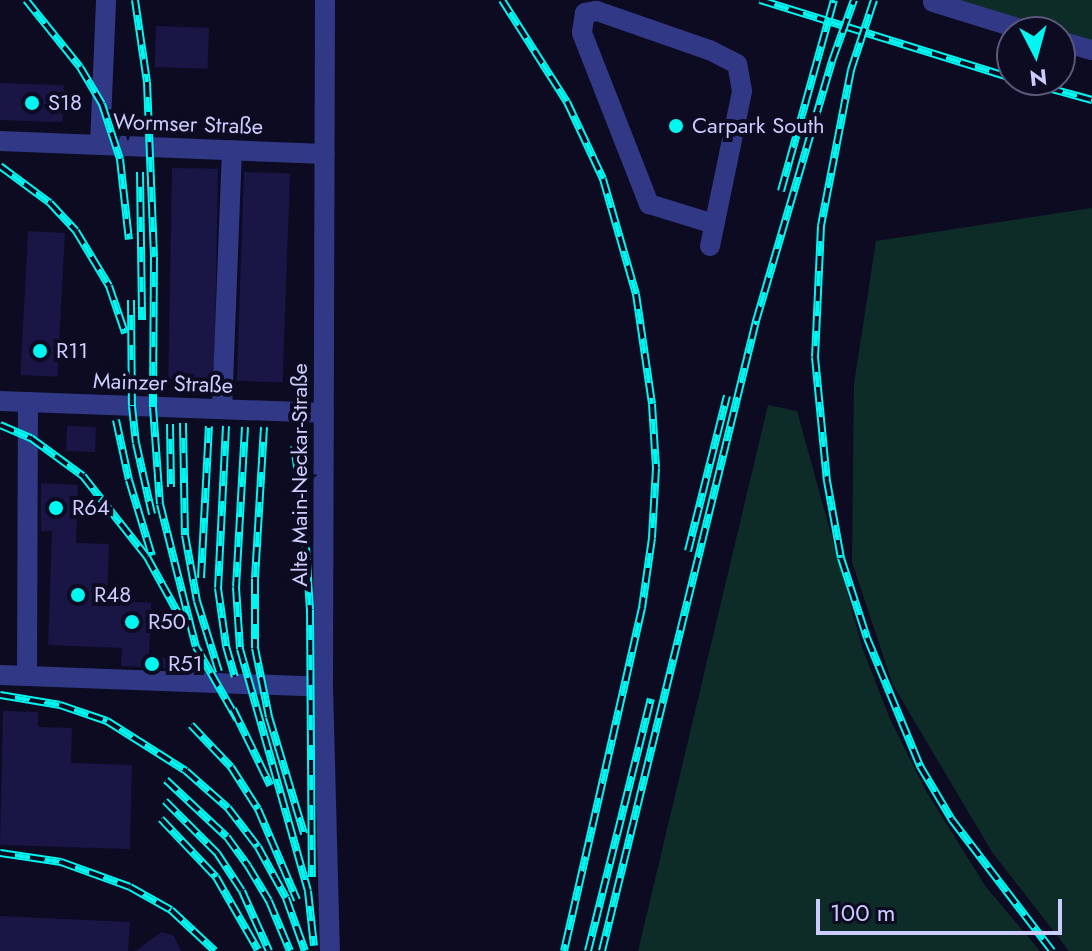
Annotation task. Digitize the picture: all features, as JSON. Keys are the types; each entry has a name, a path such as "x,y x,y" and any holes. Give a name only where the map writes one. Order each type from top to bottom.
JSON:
{"street":[{"path":"100,145 106,0"},
{"name":"Alte Main-Neckar-Straße","path":"325,0 323,687 330,951"},
{"path":"933,2 996,21"},
{"path":"710,246 742,91 737,64 709,50 597,11 585,13 582,33 649,204 714,224"},
{"name":"Wormser Straße","path":"0,141 325,154"},
{"path":"222,409 232,150"},
{"name":"Mainzer Straße","path":"0,401 324,413"},
{"path":"27,676 28,402"},
{"path":"0,675 323,687"}],"green space":[{"path":"951,0 1092,0 1092,43 1076,38 1076,16 1001,16"},
{"path":"1092,208 1092,951 1069,951 992,852 893,685 852,562 854,384 876,241"},
{"path":"768,405 797,411 862,647 890,719 926,791 986,887 1040,951 638,951"}],"building":[{"path":"156,26 209,28 208,69 155,67"},
{"name":"S18","path":"0,83 64,85 63,122 0,120"},
{"path":"172,168 218,169 214,380 168,379"},
{"path":"244,172 290,174 283,382 237,381"},
{"path":"28,231 65,233 57,377 20,375"},
{"path":"67,426 96,427 95,452 66,451"},
{"path":"41,483 78,485 76,543 109,544 107,600 151,603 149,657 184,659 184,669 121,666 122,648 48,645 52,531 41,531"},
{"path":"3,711 38,712 38,727 72,728 71,763 132,765 130,849 0,845"},
{"path":"0,916 130,922 128,951 0,951"},
{"path":"162,932 174,936 181,951 135,951"}],"railway":[{"path":"26,0 80,67 102,104 120,159 129,240"},
{"path":"135,0 147,82 154,257 153,407 160,504 196,647 237,719"},
{"path":"502,0 567,102 603,179 636,294 652,404 656,468 652,538 642,608 564,951"},
{"path":"760,0 996,73"},
{"path":"781,191 834,0"},
{"path":"602,951 756,321 832,61 854,0"},
{"path":"874,0 851,70 821,226 815,357 827,481 841,558 867,638 920,766 952,820 1052,951"},
{"path":"1076,96 1092,100"},
{"path":"0,166 50,203 76,231 109,286 125,333"},
{"path":"140,172 142,320"},
{"path":"131,300 132,406 136,443 152,514"},
{"path":"688,551 727,396"},
{"path":"116,420 129,480 152,556"},
{"path":"183,423 185,535 197,601 219,672"},
{"path":"170,424 171,487"},
{"path":"0,425 31,438 83,476 147,557 179,615"},
{"path":"201,578 209,426"},
{"path":"226,426 218,588 226,646 235,677"},
{"path":"245,427 236,587 240,649 308,891 314,946"},
{"path":"264,427 255,579 255,648 269,717 304,834"},
{"path":"294,446 304,515 310,610 312,877"},
{"path":"0,695 60,705 107,721 186,771 228,808 258,847 286,898 305,951"},
{"path":"588,951 651,699"},
{"path":"233,709 270,785"},
{"path":"191,725 231,767 258,809 297,900"},
{"path":"166,780 227,837 269,901 290,951"},
{"path":"165,801 217,853 242,891 269,951"},
{"path":"161,819 216,877 258,950"},
{"path":"0,853 61,862 130,887 171,910 215,951"}],"place":[{"name":"S18","path":"32,103"},
{"name":"Carpark South","path":"676,126"},
{"name":"R11","path":"40,351"},
{"name":"R64","path":"56,508"},
{"name":"R48","path":"78,595"},
{"name":"R50","path":"132,622"},
{"name":"R51","path":"152,664"}]}
